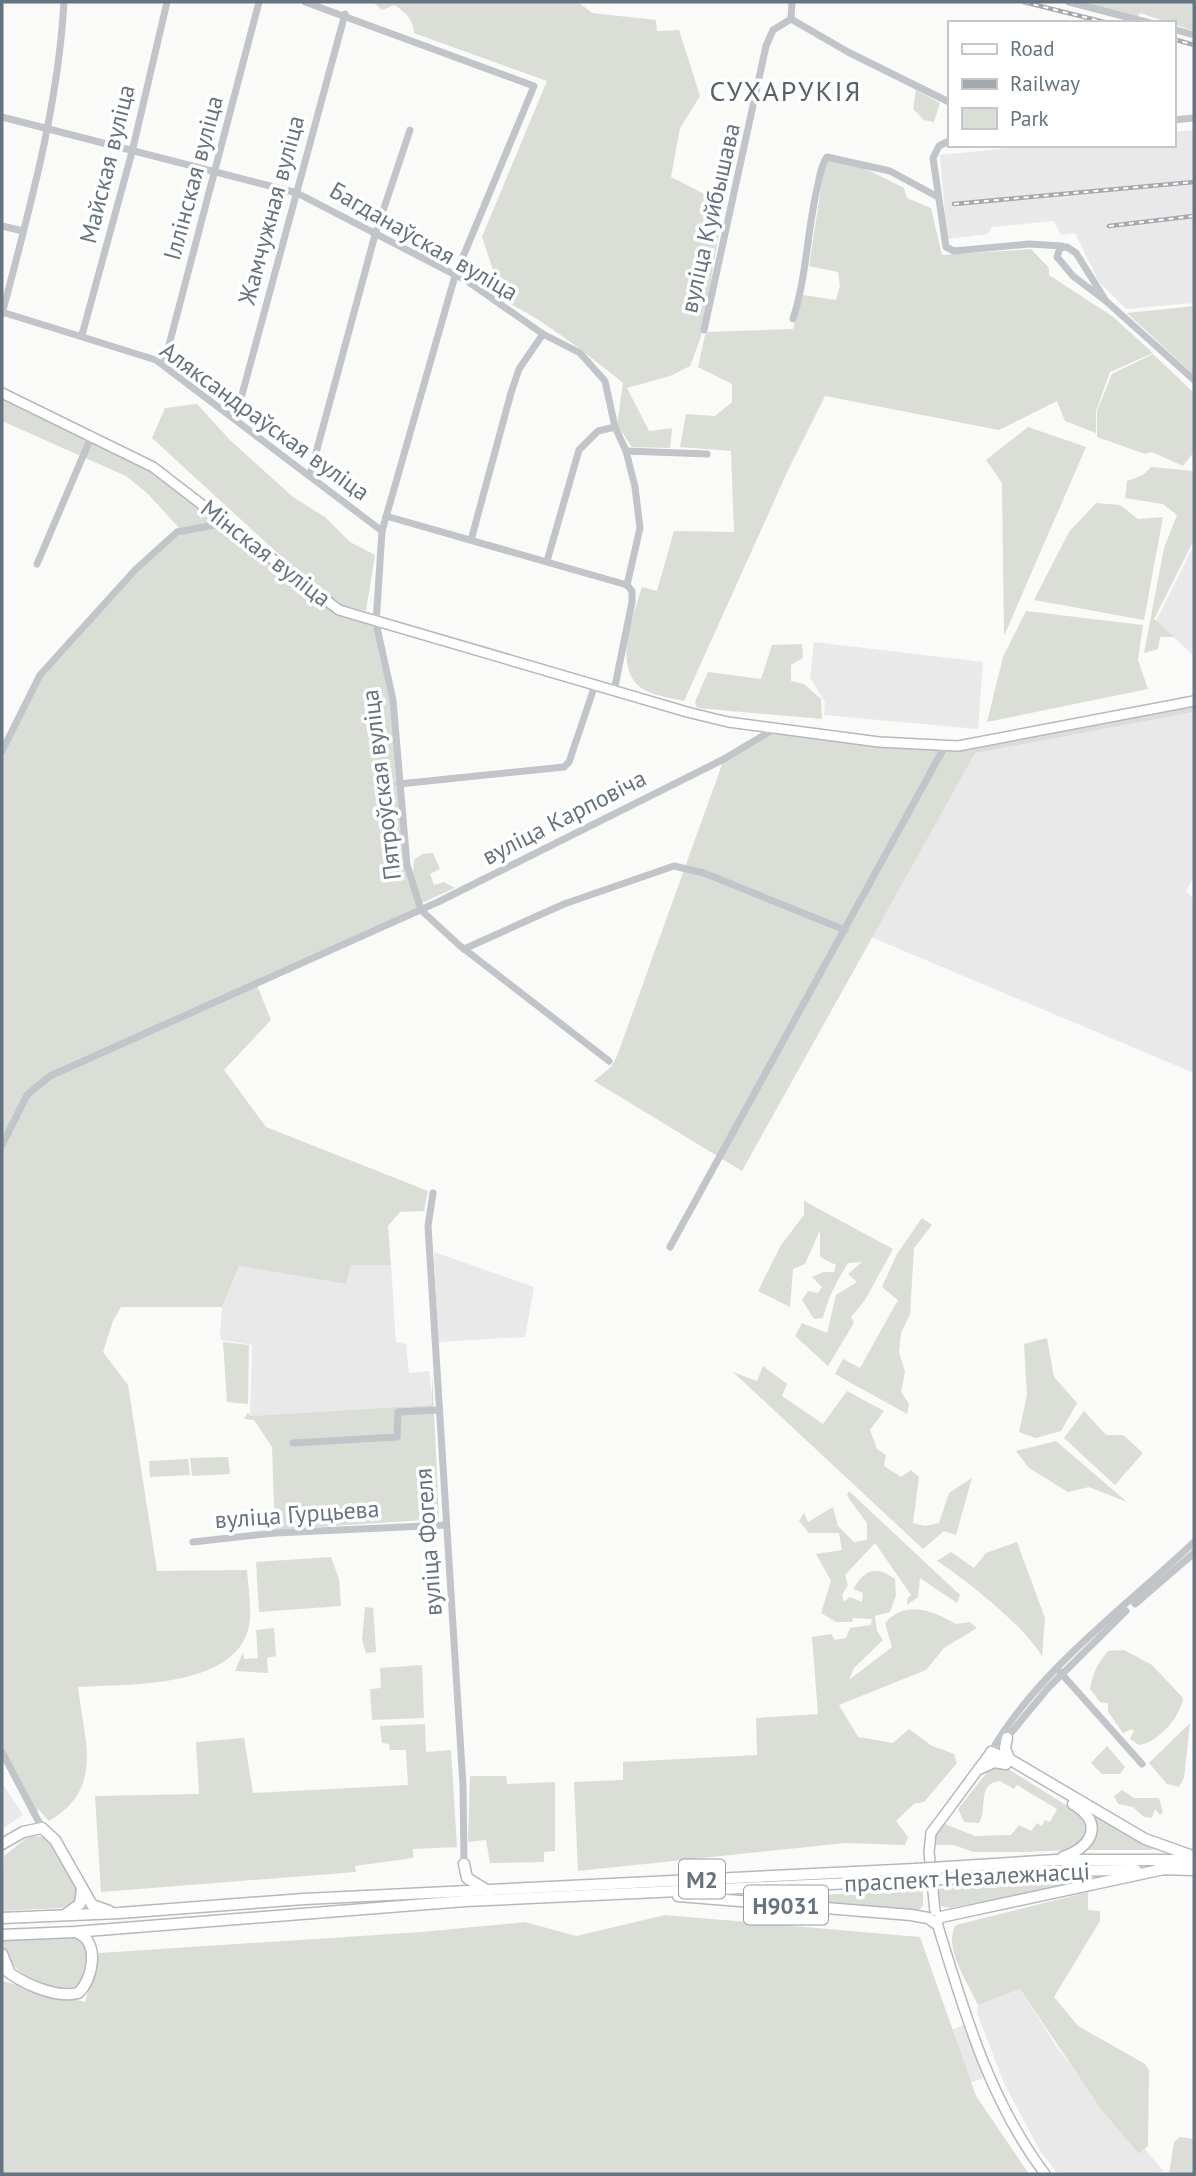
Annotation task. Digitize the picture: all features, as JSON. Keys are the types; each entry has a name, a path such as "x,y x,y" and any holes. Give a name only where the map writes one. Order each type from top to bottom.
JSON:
{"highway":[{"path":"1007,1738 1007,1761"},
{"path":"991,1752 1144,1839 1194,1858"},
{"path":"979,1769 994,1762 1007,1761 1083,1810 1091,1822 1091,1833 1080,1850 1056,1860"},
{"path":"2,1844 23,1832 42,1828 55,1840 92,1905 119,1913"},
{"name":"праспект Незалежнасці","path":"111,1929 320,1911 916,1875 947,1867 1056,1860 1194,1858"},
{"path":"464,1864 467,1878 489,1890"},
{"path":"443,1892 462,1877 464,1864"},
{"name":"Н9031","path":"643,1893 935,1917 1164,1869"},
{"name":"праспект Незалежнасці","path":"119,1913 320,1898 489,1890 916,1875 947,1879 1029,1871 1194,1870"},
{"path":"63,1916 80,1904 82,1888"},
{"name":"М2","path":"7,1918 119,1913"},
{"path":"2,1967 30,1984 60,1993 78,1993 88,1980 91,1950 100,1936 111,1929"},
{"name":"М2","path":"5,1935 111,1929"},
{"path":"74,1932 85,1937 91,1950"},
{"path":"2,1954 11,1974"}],"main road":[{"name":"Мінская вуліца","path":"2,393 153,467 330,606 376,623 668,707 774,729 879,742 945,746 970,744 1194,701"},
{"path":"991,1752 931,1833 929,1852 935,1917 965,2011 998,2098 1017,2135 1045,2174"}],"street":[{"path":"2,313 48,130 61,49 64,2"},
{"name":"Майская вуліца","path":"82,335 132,152 167,2"},
{"name":"Іллінская вуліца","path":"164,364 259,2"},
{"path":"305,2 345,14"},
{"path":"792,2 791,19 848,52 948,102"},
{"path":"1069,2 1142,21"},
{"name":"Пятроўская вуліца","path":"345,14 534,86 456,276 382,531 376,623 393,699 407,865 421,910 464,949 609,1061"},
{"name":"Жамчужная вуліца","path":"234,415 240,402 345,14"},
{"name":"вуліца Куйбышава","path":"705,330 766,46 773,30 791,19"},
{"path":"1175,30 1194,35"},
{"name":"Багданаўская вуліца","path":"2,117 297,193 456,276 543,334 580,353 600,373 608,389 615,427 626,451 635,487 640,528 627,585 632,591 632,602 614,691"},
{"path":"1175,120 1194,118"},
{"path":"310,475 375,235 410,130"},
{"path":"948,142 939,146 933,154 942,236 946,247 954,251 1041,244 1064,246 1076,253 1106,301"},
{"path":"793,319 801,293 805,250 817,191 827,156 890,171 938,197"},
{"path":"2,226 23,231"},
{"path":"1041,244 1058,258 1073,276 1106,301 1194,380"},
{"path":"1058,258 1058,250 1064,246"},
{"name":"Аляксандраўская вуліца","path":"2,313 82,335 164,364 382,531"},
{"path":"471,540 519,369 543,334"},
{"path":"547,561 579,450 598,431 615,427"},
{"path":"37,564 92,435"},
{"path":"626,451 707,454"},
{"name":"Аляксандраўская вуліца","path":"386,516 627,585"},
{"path":"2,751 40,675 135,570 177,532 226,523"},
{"path":"399,784 564,767 569,762 595,685"},
{"name":"вуліца Карповіча","path":"2,1145 27,1094 50,1076 421,910 724,759 774,729"},
{"path":"670,1247 945,746"},
{"path":"464,949 575,900 674,866 704,873 845,930"},
{"name":"вуліца Фогеля","path":"433,1193 427,1218 463,1785 464,1864"},
{"path":"293,1443 397,1437 398,1412 438,1410"},
{"name":"вуліца Гурцьева","path":"192,1542 275,1534 446,1525"},
{"path":"991,1752 1004,1731 1060,1671 1194,1542"},
{"path":"991,1752 1007,1738 1060,1671 1194,1553"},
{"path":"1060,1671 1142,1764"},
{"path":"2,1752 42,1828"}],"shaded area":[{"path":"1194,130 1194,303 1126,309 1099,282 1075,233 1061,235 1054,221 992,227 988,234 947,239 940,155 1018,147 1175,147 1175,132"},
{"path":"1194,545 1194,656 1156,621"},
{"path":"814,642 983,662 978,729 824,715 825,702 810,677"},
{"path":"1194,712 1194,877 1186,891 1194,899 1194,1073 871,937 975,752"},
{"path":"434,1252 534,1287 525,1337 438,1342"},
{"path":"351,1265 391,1265 396,1342 406,1344 409,1373 429,1371 433,1405 250,1416 252,1345 221,1340 220,1333 222,1307 239,1266 346,1284"},
{"path":"2,1783 23,1815 2,1829"},
{"path":"1020,1989 1056,2046 1139,2154 1145,2149 1163,2171 1152,2174 1058,2174 1040,2151 1004,2083 977,2013 978,2005"},
{"path":"964,2025 984,2078 970,2083 951,2030"}],"green space":[{"path":"373,2 578,2 592,13 656,20 657,31 679,30 700,96 680,128 671,177 724,204 701,337 690,366 670,376 627,388 649,431 672,428 670,448 632,447 617,425 623,383 550,328 503,300 482,237 547,81 414,33 410,19 402,10 394,5 382,10"},
{"path":"1080,2 1194,2 1194,31 1175,25 1175,21 1164,21 1140,13 1138,17"},
{"path":"916,90 940,103 934,122 924,120 913,109"},
{"path":"831,158 862,167 904,188 907,198 931,208 942,255 1031,249 1049,268 1049,275 1112,316 1153,353 1110,372 1096,411 1096,433 1065,421 1057,401 999,430 825,396 789,468 684,701 656,694 641,688 632,678 626,653 642,587 657,591 674,531 734,532 731,451 680,447 686,414 715,416 732,402 732,384 698,367 705,335 707,332 793,329 803,295 836,300 840,286 838,272 809,266 825,162"},
{"path":"1194,306 1194,375 1127,313"},
{"path":"1153,354 1194,393 1194,452 1183,466 1152,452 1145,454 1097,437 1097,411 1112,374"},
{"path":"2,393 137,458 321,599 376,623 392,693 407,865 421,910 257,985 271,1020 224,1070 266,1127 428,1191 424,1211 400,1212 388,1226 391,1265 351,1265 346,1284 239,1266 222,1307 121,1307 113,1321 103,1352 128,1385 157,1571 247,1570 250,1619 243,1642 228,1659 207,1670 154,1683 78,1687 86,1744 84,1778 78,1794 67,1808 49,1821 39,1810 35,1813 2,1752 2,751 40,675 103,606 181,530 147,493 126,476 2,421"},
{"path":"197,404 230,440 293,497 325,517 350,542 375,555 366,611 338,604 309,582 152,438 165,408"},
{"path":"1028,427 1086,447 1004,636 1002,483 986,460"},
{"path":"1151,467 1194,471 1194,540 1154,619 1174,637 1160,637 1158,649 1144,653 1164,548 1177,515 1163,504 1125,498 1127,481 1143,475"},
{"path":"1096,503 1120,505 1138,519 1163,517 1144,620 1034,600 1069,532"},
{"path":"1026,611 1143,625 1138,660 1148,689 987,722 1003,657"},
{"path":"802,644 803,658 791,665 791,681 804,684 821,699 822,719 697,708 695,702 708,672 761,679 772,645"},
{"path":"1194,701 1194,712 975,753 742,1171 594,1081 611,1067 617,1056 724,759 774,729 958,746"},
{"path":"433,853 440,869 430,874 434,885 444,882 455,888 422,903 413,874 414,860 422,854"},
{"path":"804,1201 893,1249 865,1300 851,1317 854,1323 828,1366 795,1336 802,1323 827,1333 836,1295 857,1282 848,1274 862,1262 848,1263 833,1289 823,1318 814,1319 802,1300 808,1291 818,1293 822,1287 812,1277 823,1272 834,1272 836,1265 820,1257 820,1230 805,1264 793,1269 790,1307 758,1291 781,1245 804,1215"},
{"path":"922,1218 932,1225 914,1248 910,1314 901,1333 899,1352 905,1372 901,1392 909,1404 907,1414 835,1374 843,1359 860,1368 898,1300 882,1287 897,1254"},
{"path":"1047,1338 1054,1377 1077,1403 1061,1431 1036,1438 1019,1432 1027,1395 1024,1344"},
{"path":"223,1342 249,1345 248,1404 227,1402"},
{"path":"763,1366 787,1384 782,1396 823,1424 847,1391 884,1411 870,1430 877,1449 886,1455 884,1466 901,1477 911,1470 919,1477 913,1523 925,1526 939,1523 949,1493 972,1478 956,1535 944,1531 923,1549 733,1372 757,1381"},
{"path":"432,1370 439,1519 275,1530 272,1447 254,1420 244,1419 248,1412 250,1416 432,1405"},
{"path":"1084,1411 1106,1435 1123,1435 1143,1453 1115,1485 1064,1438"},
{"path":"1056,1441 1127,1502 1089,1487 1068,1492 1029,1468 1016,1451"},
{"path":"228,1457 230,1474 192,1476 190,1458"},
{"path":"188,1459 190,1475 150,1477 149,1461"},
{"path":"849,1491 960,1595 957,1603 920,1578 918,1597 907,1605 907,1599 911,1595 875,1543 845,1575 848,1585 842,1595 844,1602 850,1597 862,1602 863,1593 853,1589 862,1577 871,1571 882,1572 895,1579 896,1595 890,1612 875,1616 877,1631 883,1640 854,1668 849,1680 892,1647 885,1623 902,1611 911,1609 929,1612 956,1624 970,1622 977,1628 944,1648 926,1670 839,1705 858,1737 893,1743 909,1729 932,1746 954,1754 957,1763 924,1802 914,1804 896,1821 908,1837 905,1845 845,1843 578,1871 574,1782 623,1780 623,1762 757,1755 756,1718 818,1714 812,1637 831,1634 835,1640 846,1638 850,1628 871,1625 872,1619 853,1618 852,1622 836,1622 821,1613 831,1581 816,1554 842,1550 839,1533 809,1533 799,1521 804,1513 808,1522 833,1507 838,1526 854,1542 867,1540 867,1523 847,1496"},
{"path":"1017,1542 1045,1618 1042,1657 1010,1619 937,1561 951,1552 974,1568 986,1553"},
{"path":"331,1557 339,1579 341,1606 259,1612 256,1562"},
{"path":"365,1607 373,1608 376,1652 366,1653 362,1640"},
{"path":"274,1628 276,1656 267,1658 268,1673 235,1671 243,1652 244,1659 258,1658 256,1630"},
{"path":"1124,1650 1152,1665 1183,1698 1178,1713 1167,1728 1154,1739 1139,1745 1130,1739 1134,1731 1132,1729 1123,1733 1108,1712 1108,1703 1100,1702 1090,1689 1096,1668 1108,1651"},
{"path":"422,1665 424,1718 372,1720 370,1689 381,1688 380,1668"},
{"path":"1190,1723 1184,1778 1179,1787 1167,1784 1149,1763"},
{"path":"425,1724 426,1752 451,1750 457,1847 413,1849 413,1858 355,1866 356,1872 101,1892 95,1796 199,1794 196,1742 244,1738 253,1793 408,1785 406,1750 390,1750 389,1744 382,1743 380,1726"},
{"path":"1107,1746 1125,1767 1120,1774 1102,1774 1091,1763"},
{"path":"992,1766 1005,1767 1082,1815 1088,1830 1084,1841 1068,1850 1026,1852 973,1852 954,1845 934,1845 937,1832 945,1824 975,1836 1011,1835 1019,1825 1031,1831 1037,1823 1042,1826 1045,1820 1050,1822 1057,1809 1017,1785 1014,1789 1000,1781 988,1786 985,1791 979,1823 964,1822 958,1809"},
{"path":"470,1776 506,1776 507,1784 555,1782 555,1851 544,1852 544,1862 490,1863 486,1840 468,1842"},
{"path":"1122,1790 1134,1798 1159,1798 1163,1812 1160,1815 1155,1809 1152,1818 1144,1817 1133,1807 1118,1804 1114,1796"},
{"path":"1084,1808 1153,1848 1152,1850 1086,1850 1096,1832"},
{"path":"29,1836 46,1837 59,1854 79,1891 75,1904 61,1908 2,1911 4,1856"},
{"path":"1097,1880 950,1908 941,1906 937,1889"},
{"path":"923,1889 923,1905 919,1910 753,1899"},
{"path":"1088,1892 1088,1910 1100,1911 1100,1921 1054,1997 1078,2026 1145,2064 1149,2070 1148,2146 1139,2154 1101,2109 1020,1989 978,2005 954,1954 952,1943 956,1925"},
{"path":"665,1915 920,1937 976,2096 1029,2174 2,2174 2,1981 85,2002 99,1953 422,1932 525,1922 576,1936"},
{"path":"76,1935 87,1947 87,1965 82,1981 72,1988 38,1982 18,1970 5,1952 3,1940"},
{"path":"1180,2137 1194,2139 1194,2174 1169,2174 1174,2142"}],"railway":[{"path":"1024,2 1100,21"},
{"path":"1175,40 1194,45"},
{"path":"954,204 1194,182"},
{"path":"1109,226 1194,216"}],"district":[{"name":"СУХАРУКІЯ","path":"786,90"}]}
